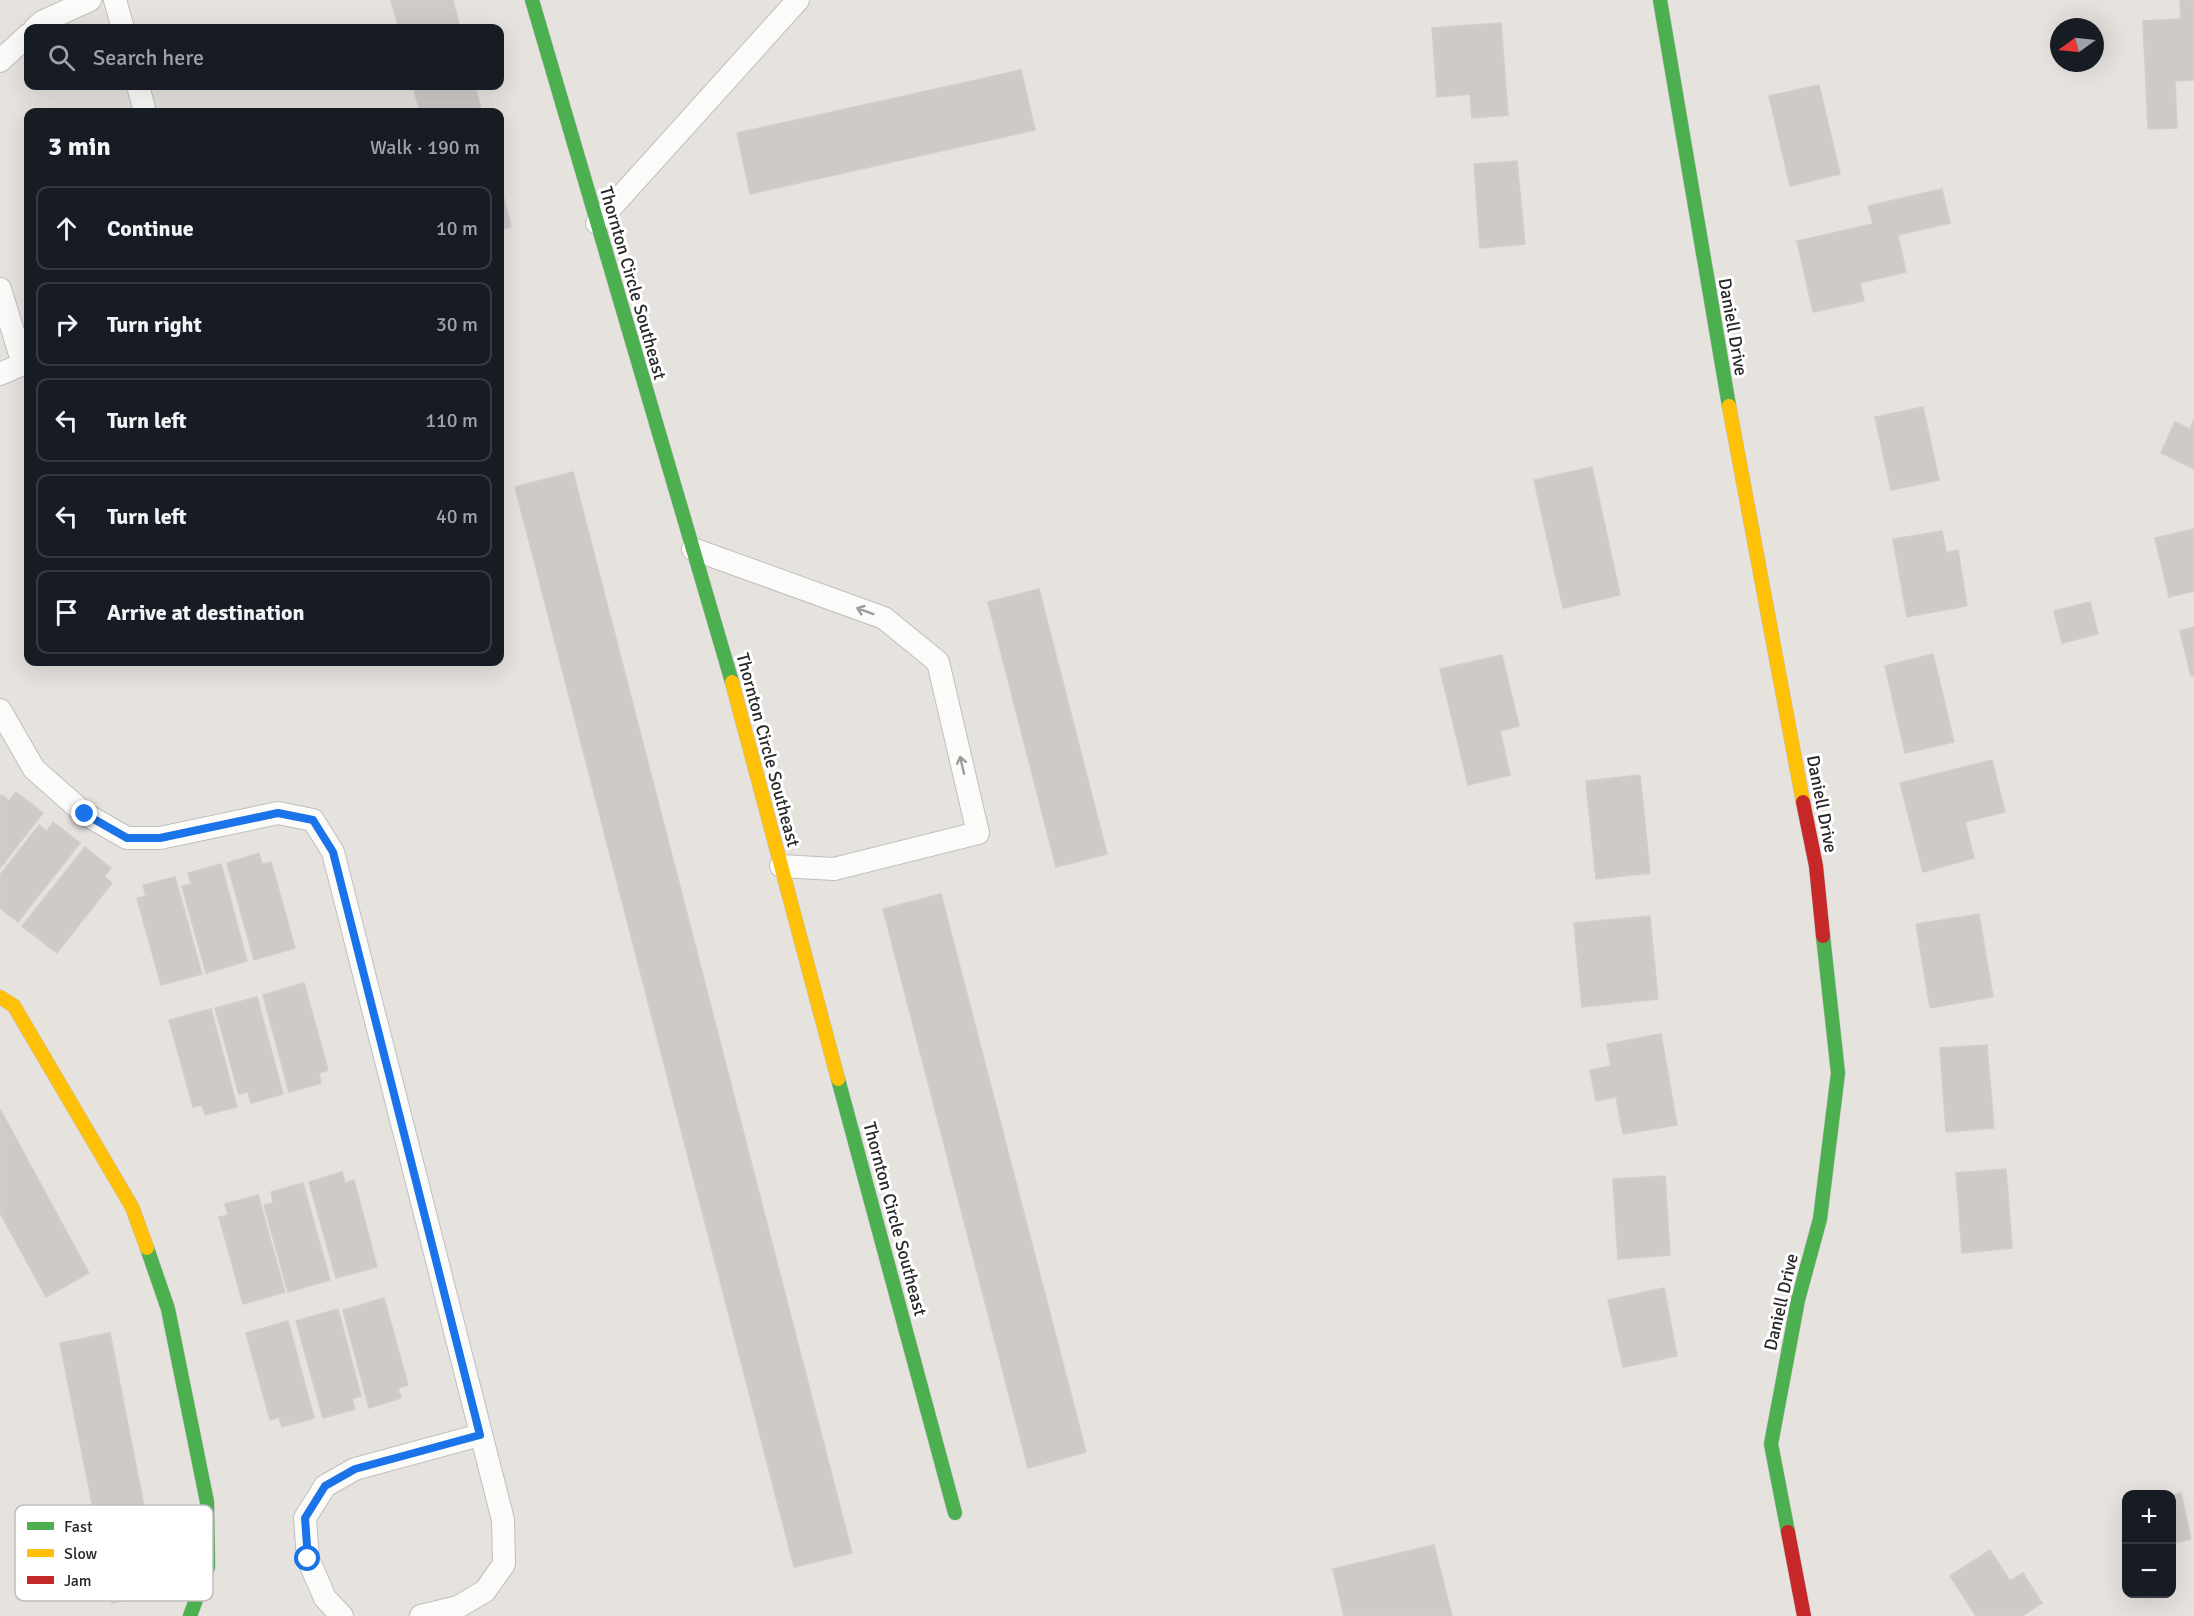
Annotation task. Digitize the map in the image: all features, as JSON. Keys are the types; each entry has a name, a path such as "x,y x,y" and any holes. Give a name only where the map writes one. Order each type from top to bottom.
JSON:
{"street":[{"name":"Thornton Circle Southeast","path":"532,0 693,549 955,1513"},
{"name":"Daniell Drive","path":"1660,0 1690,188 1765,610 1816,866 1839,1073 1820,1219 1798,1300 1771,1444 1804,1616"},
{"path":"0,998 14,1006 132,1207 168,1309 207,1505"},
{"path":"190,1616 196,1601"}],"lane":[{"path":"40,24 90,0"},
{"path":"115,0 122,24"},
{"path":"597,223 798,0"},
{"path":"0,61 24,38"},
{"path":"139,90 144,108"},
{"path":"0,289 24,357"},
{"path":"0,374 24,364"},
{"path":"693,549 884,618 938,662 978,833 834,869 781,866"},
{"path":"0,710 34,769 85,814 127,838 160,838 278,813 313,820 333,852 503,1520 504,1564 485,1591 458,1607 421,1616"},
{"path":"342,1616 325,1598 308,1559 305,1518 325,1486 355,1469 480,1435"}],"building":[{"path":"391,0 453,0 459,24 398,24"},
{"path":"2180,0 2194,0 2194,80 2175,81 2177,128 2148,129 2143,21 2181,19"},
{"path":"1501,23 1508,115 1472,118 1470,94 1437,97 1432,28"},
{"path":"1021,70 1035,130 750,194 737,133"},
{"path":"1819,85 1840,174 1790,186 1769,96"},
{"path":"414,90 476,90 481,108 419,108"},
{"path":"1517,161 1525,244 1480,248 1474,164"},
{"path":"1942,189 1950,223 1898,235 1906,272 1860,283 1864,301 1813,312 1797,241 1873,224 1868,206"},
{"path":"504,199 511,227 504,229"},
{"path":"1923,407 1939,480 1891,490 1875,417"},
{"path":"2194,419 2194,469 2161,453 2175,422 2190,429"},
{"path":"1592,467 1620,595 1563,608 1534,480"},
{"path":"573,472 852,1553 794,1567 515,487"},
{"path":"2194,529 2194,591 2169,597 2155,538"},
{"path":"1942,531 1946,553 1958,550 1967,606 1907,617 1893,539"},
{"path":"1039,589 1107,854 1056,867 988,602"},
{"path":"2090,602 2098,634 2062,643 2054,611"},
{"path":"2194,627 2194,676 2191,676 2180,631"},
{"path":"1933,654 1954,742 1905,753 1885,666"},
{"path":"1502,655 1519,726 1500,731 1510,775 1468,785 1440,669"},
{"path":"1992,760 2005,812 1965,822 1974,858 1923,872 1900,783"},
{"path":"1640,775 1650,873 1596,879 1586,781"},
{"path":"16,792 43,813 0,868 0,798 2,795 9,801"},
{"path":"53,822 80,843 18,922 0,908 0,875 39,825 47,831"},
{"path":"85,847 111,868 104,877 112,883 57,953 22,926"},
{"path":"259,853 262,864 271,862 295,948 254,960 227,863"},
{"path":"221,864 247,961 206,973 182,886 191,884 188,873"},
{"path":"175,877 202,974 161,985 137,898 146,896 143,885"},
{"path":"941,894 1086,1452 1028,1468 883,909"},
{"path":"1979,914 1993,997 1930,1008 1916,924"},
{"path":"1650,916 1658,999 1582,1007 1574,923"},
{"path":"304,983 328,1070 319,1073 321,1083 289,1092 263,995"},
{"path":"257,997 283,1094 251,1103 248,1092 239,1094 215,1008"},
{"path":"211,1009 237,1107 205,1115 202,1105 193,1107 169,1020"},
{"path":"1661,1034 1677,1125 1623,1134 1616,1097 1596,1101 1590,1070 1611,1066 1607,1044"},
{"path":"1987,1045 1994,1128 1946,1132 1940,1048"},
{"path":"0,1109 89,1273 46,1297 0,1213"},
{"path":"2006,1169 2012,1248 1962,1253 1956,1173"},
{"path":"342,1172 345,1183 354,1180 377,1267 336,1278 309,1182"},
{"path":"1665,1176 1670,1255 1618,1259 1613,1179"},
{"path":"303,1183 330,1280 288,1292 264,1205 273,1203 271,1192"},
{"path":"258,1195 285,1292 243,1304 219,1217 228,1215 225,1204"},
{"path":"1664,1288 1677,1356 1623,1367 1608,1300"},
{"path":"384,1298 408,1385 398,1388 401,1398 369,1408 343,1310"},
{"path":"338,1309 361,1396 352,1399 355,1409 323,1418 296,1321"},
{"path":"288,1321 314,1418 282,1427 279,1417 270,1420 246,1333"},
{"path":"110,1333 144,1505 92,1505 60,1343"},
{"path":"2181,1493 2191,1539 2176,1542 2176,1494"},
{"path":"1434,1545 1452,1616 1344,1616 1333,1569"},
{"path":"1990,1550 2010,1581 2023,1573 2042,1603 2022,1616 1976,1616 1950,1576"}],"traffic: fast":[{"path":"532,0 732,682"},
{"path":"1660,0 1729,406"},
{"path":"1788,1532 1771,1444 1798,1300 1820,1219 1838,1073 1823,936"},
{"path":"838,1079 955,1513"},
{"path":"147,1248 168,1309 207,1505"},
{"path":"190,1616 196,1601"}],"traffic: slow":[{"path":"1729,406 1803,802"},
{"path":"732,682 838,1079"},
{"path":"0,997 14,1006 132,1207 147,1248"}],"traffic: jam":[{"path":"1803,802 1816,866 1823,936"},
{"path":"1788,1532 1804,1616"}],"route":[{"path":"85,814 127,838 160,838 278,813 313,820 333,852 480,1435 355,1469 325,1486 305,1518 308,1559"}]}
